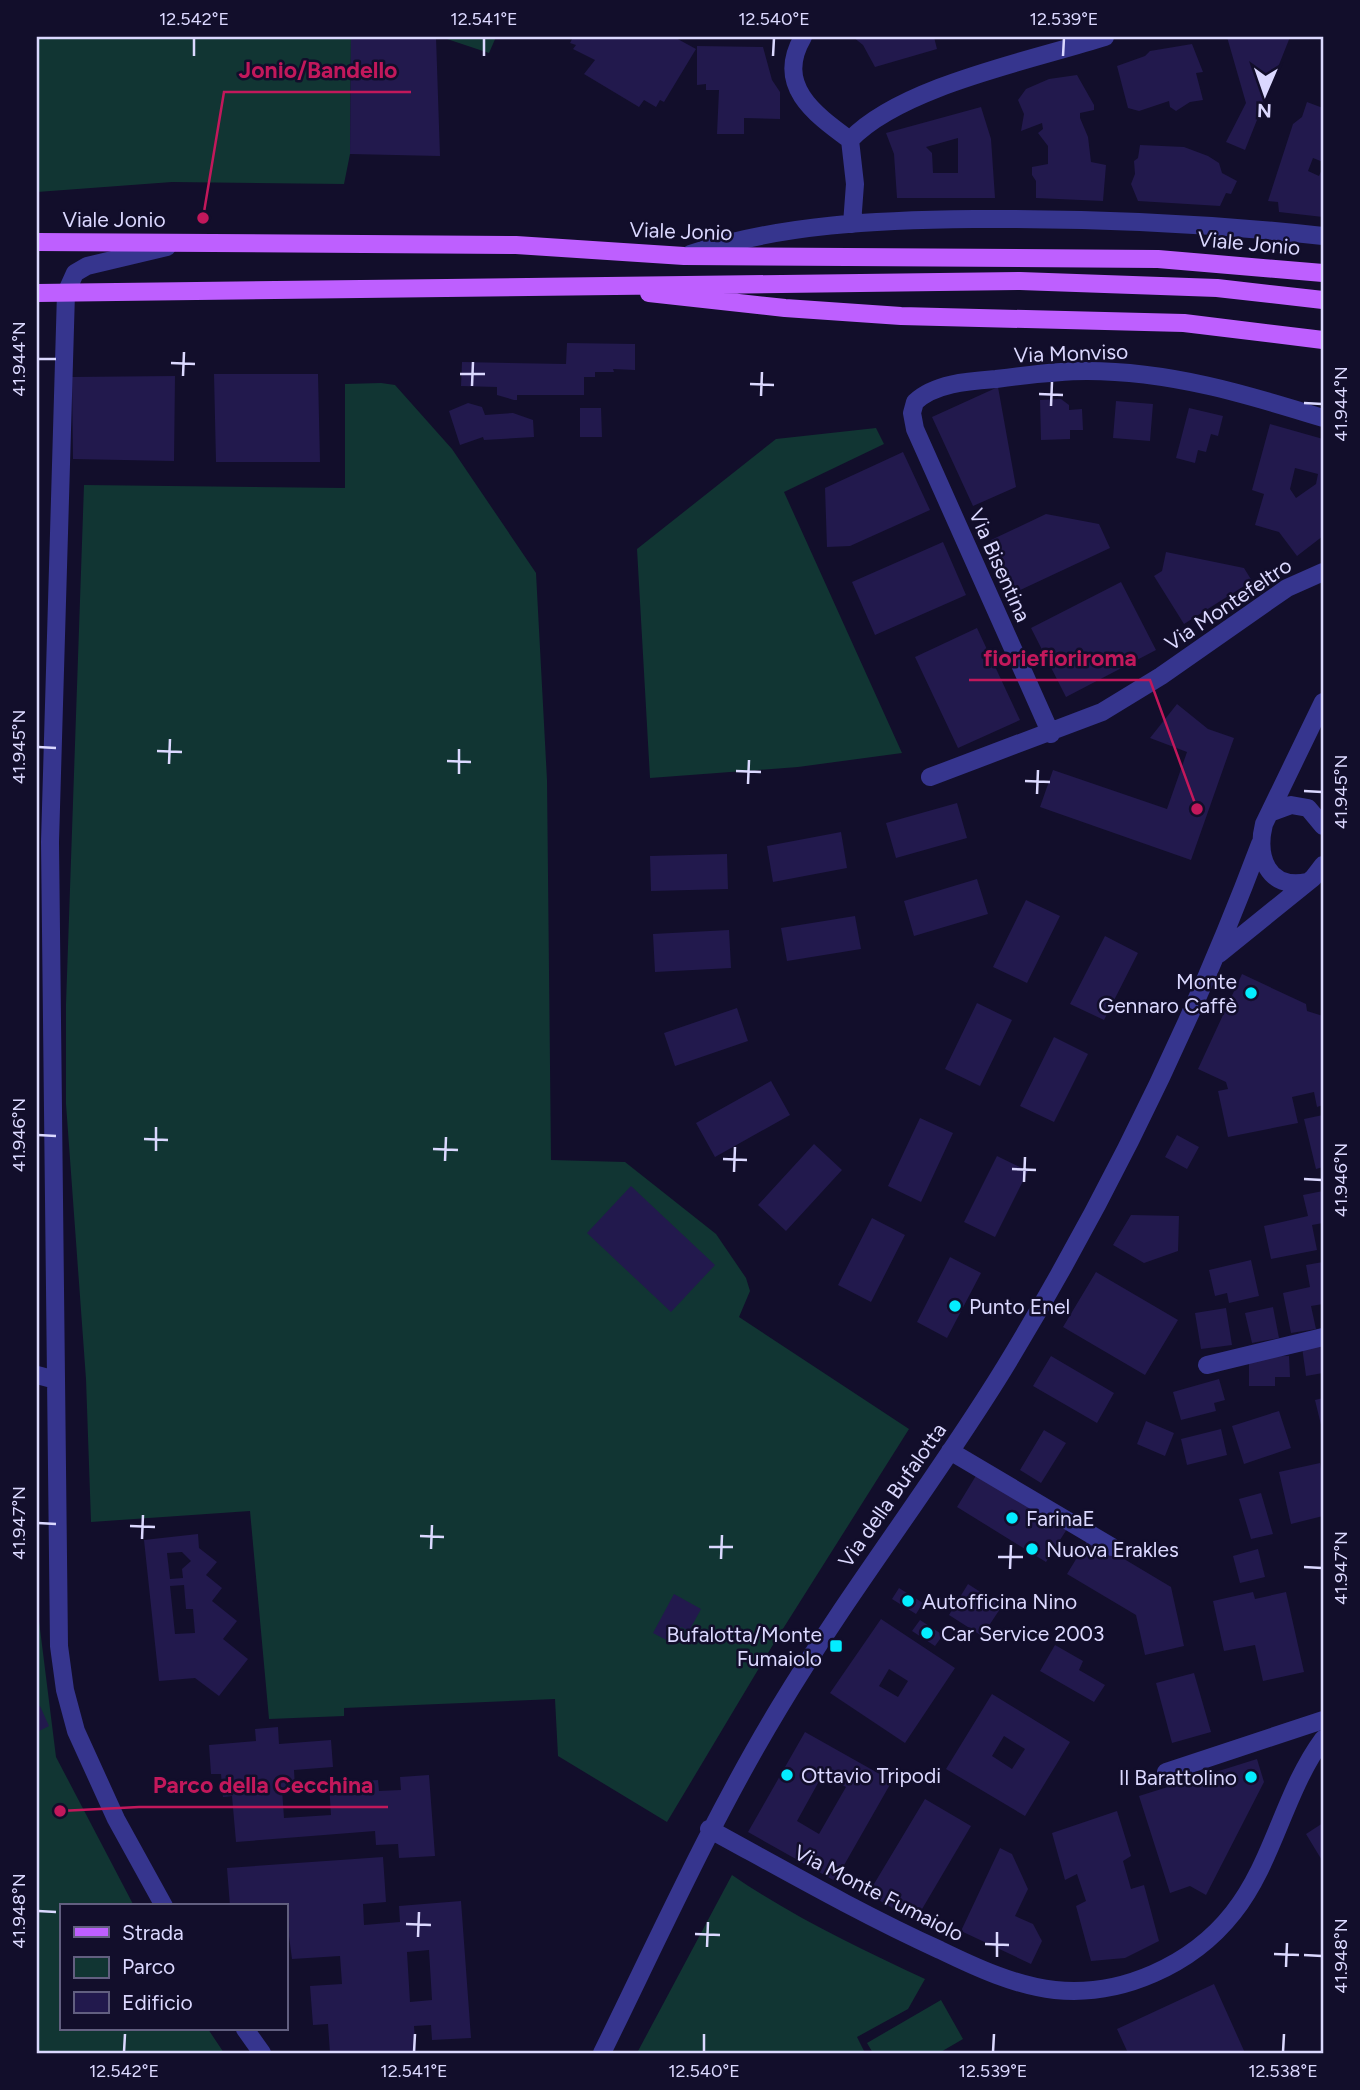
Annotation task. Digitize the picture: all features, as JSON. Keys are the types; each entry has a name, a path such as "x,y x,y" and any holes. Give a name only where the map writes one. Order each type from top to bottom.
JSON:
{"main road":[{"name":"Viale Jonio","path":"37,242 516,245 684,256 1146,258 1323,274"},
{"path":"37,293 579,285 1081,282 1240,290 1323,299"},
{"path":"579,285 830,312 1173,323 1323,340"}],"street":[{"path":"803,37 793,56 795,84 817,113 850,140 855,184 852,223"},
{"path":"850,140 881,114 912,99 1105,37"},
{"path":"684,256 747,239 852,223 918,219 1087,220 1211,225 1323,236"},
{"path":"163,1904 101,1788 73,1723 65,1690 58,1618 56,1380 44,1123 50,1042 44,811 66,293 75,273 88,266 187,242"},
{"name":"Via Monviso","path":"912,413 918,398 946,387 1058,372 1089,371 1139,373 1198,383 1323,418"},
{"name":"Via Bisentina","path":"912,413 915,429 955,522 1051,734"},
{"name":"Via Montefeltro","path":"930,776 1051,734 1115,705 1287,588 1323,572"},
{"name":"Via della Bufalotta","path":"602,2053 709,1829 830,1625 950,1451 1049,1293 1102,1194 1213,959 1260,844 1264,824 1323,702"},
{"path":"1272,812 1291,805 1308,808 1323,826"},
{"path":"1260,844 1263,863 1270,873 1283,882 1318,876"},
{"path":"1213,959 1318,876"},
{"path":"1207,1365 1323,1337"},
{"path":"37,1375 56,1380"},
{"path":"950,1451 1112,1547"},
{"path":"1166,1772 1323,1720"},
{"name":"Via Monte Fumaiolo","path":"709,1829 847,1905 967,1963 1036,1987 1069,1992 1092,1990 1140,1978 1171,1965 1219,1930 1256,1877 1297,1781 1323,1739"},
{"path":"246,2030 262,2053"}],"green space":[{"path":"37,37 351,37 350,154 344,184 172,182 37,192"},
{"path":"441,37 496,37 489,53"},
{"path":"345,384 395,385 452,449 536,573 547,780 551,1160 625,1162 716,1234 746,1278 750,1291 739,1317 909,1429 774,1643 667,1822 558,1756 555,1699 344,1708 344,1716 269,1719 250,1511 91,1522 86,1379 66,1104 66,1004 84,485 345,488"},
{"path":"876,428 884,444 784,492 902,753 798,767 650,778 637,549 776,439"},
{"path":"37,1605 56,1757 133,1904 60,1904 60,2030 209,2030 224,2053 37,2053"},
{"path":"732,1875 802,1918 925,1979 908,2009 857,2037 865,2053 637,2053"},
{"path":"941,2000 963,2039 939,2053 873,2053 867,2043"}],"building":[{"path":"351,37 436,37 440,156 350,154"},
{"path":"573,37 674,37 696,49 664,102 660,100 656,107 644,100 639,107 584,74 595,60 573,49 576,45 570,43"},
{"path":"853,37 934,37 937,49 875,67 863,45"},
{"path":"1227,37 1290,37 1245,150 1226,142 1246,103"},
{"path":"1192,44 1203,72 1196,73 1203,100 1190,102 1176,111 1170,107 1169,101 1139,111 1128,108 1117,66 1145,56 1150,51"},
{"path":"697,46 763,47 772,80 780,92 780,119 744,118 744,134 717,134 719,90 706,90 706,84 697,85"},
{"path":"1077,75 1094,105 1094,110 1080,113 1080,118 1088,137 1091,162 1106,165 1103,201 1036,198 1036,181 1032,175 1032,167 1048,164 1048,146 1038,133 1043,129 1042,123 1021,131 1024,114 1018,100 1026,89 1049,79"},
{"path":"1307,102 1323,108 1323,162 1313,158 1308,171 1319,176 1323,167 1323,217 1279,212 1278,202 1268,201 1293,124 1302,117"},
{"path":"981,107 991,139 995,198 897,198 894,154 886,133","holes":["958,138 958,173 933,173 932,153 926,147"]},
{"path":"1140,145 1184,147 1219,163 1222,173 1237,181 1231,194 1226,193 1220,206 1138,201 1131,184 1135,174 1134,161 1138,158"},
{"path":"567,343 635,344 635,370 613,369 614,372 595,372 595,377 584,377 584,395 517,395 517,400 514,400 497,395 497,387 461,386 462,362 566,364"},
{"path":"214,374 318,374 320,462 216,462"},
{"path":"175,376 174,461 73,459 72,377"},
{"path":"998,387 1016,487 973,506 932,417"},
{"path":"1061,399 1069,405 1069,410 1082,409 1083,430 1070,430 1070,439 1041,440 1040,400"},
{"path":"1116,401 1153,404 1150,441 1113,438"},
{"path":"468,403 482,407 485,415 513,413 533,420 534,437 484,440 483,437 460,445 449,411"},
{"path":"580,408 601,408 602,437 580,437"},
{"path":"1189,408 1223,416 1218,436 1211,434 1206,452 1198,450 1195,463 1176,458"},
{"path":"1270,424 1323,439 1323,536 1297,556 1279,532 1255,525 1264,494 1252,490","holes":["1295,468 1318,474 1316,484 1296,498 1290,489"]},
{"path":"903,452 930,510 850,546 827,547 825,488"},
{"path":"1046,514 1099,524 1110,548 1016,592 991,540"},
{"path":"943,542 966,595 875,635 852,582"},
{"path":"1166,552 1244,568 1252,581 1184,624 1154,576 1162,571"},
{"path":"1121,582 1156,650 1066,697 1031,628"},
{"path":"977,628 1020,720 958,748 915,657"},
{"path":"1177,704 1208,729 1234,738 1191,860 1040,807 1053,770 1167,809 1187,752 1150,738"},
{"path":"957,803 967,838 896,858 886,823"},
{"path":"841,832 847,868 773,882 767,846"},
{"path":"727,854 728,889 651,891 650,856"},
{"path":"977,879 988,914 914,936 904,901"},
{"path":"1026,900 1060,916 1027,983 993,967"},
{"path":"855,916 861,949 787,961 781,928"},
{"path":"729,930 731,968 655,972 653,934"},
{"path":"1105,936 1138,953 1104,1020 1070,1004"},
{"path":"1242,974 1306,1004 1307,1011 1323,1016 1323,1105 1317,1107 1314,1092 1292,1097 1298,1123 1228,1137 1218,1091 1228,1089 1226,1082 1198,1069"},
{"path":"977,1003 1012,1020 980,1086 945,1069"},
{"path":"737,1008 748,1041 675,1066 664,1033"},
{"path":"1054,1037 1088,1054 1054,1122 1020,1106"},
{"path":"771,1081 790,1115 715,1157 696,1123"},
{"path":"1323,1115 1323,1167 1316,1169 1304,1119"},
{"path":"920,1118 953,1133 921,1202 888,1186"},
{"path":"1177,1135 1199,1147 1187,1169 1165,1157"},
{"path":"814,1144 842,1170 786,1231 758,1205"},
{"path":"997,1156 1028,1171 995,1237 964,1222"},
{"path":"631,1186 715,1265 671,1312 587,1233"},
{"path":"1323,1191 1323,1223 1312,1225 1317,1250 1271,1259 1264,1226 1308,1216 1303,1195"},
{"path":"1131,1215 1179,1216 1178,1251 1144,1263 1113,1245"},
{"path":"872,1218 905,1235 871,1302 838,1285"},
{"path":"950,1257 981,1273 947,1338 917,1322"},
{"path":"1251,1260 1259,1296 1229,1303 1227,1293 1215,1296 1209,1270"},
{"path":"1323,1262 1323,1304 1311,1306 1316,1329 1291,1333 1283,1293 1310,1287 1306,1265"},
{"path":"1096,1272 1178,1320 1145,1375 1063,1327"},
{"path":"1273,1307 1279,1338 1252,1343 1245,1313"},
{"path":"1226,1308 1232,1345 1201,1349 1195,1313"},
{"path":"1323,1344 1323,1373 1306,1376 1302,1347"},
{"path":"1051,1356 1114,1393 1097,1423 1033,1386"},
{"path":"1289,1356 1290,1377 1275,1377 1275,1386 1249,1386 1249,1357"},
{"path":"1219,1379 1225,1400 1214,1403 1216,1411 1181,1420 1173,1392"},
{"path":"1323,1398 1323,1429 1322,1429 1315,1400"},
{"path":"1279,1411 1291,1448 1244,1464 1232,1426"},
{"path":"1146,1421 1174,1433 1165,1456 1137,1444"},
{"path":"1221,1429 1227,1455 1187,1465 1181,1439"},
{"path":"1044,1430 1066,1443 1041,1483 1020,1470"},
{"path":"1320,1463 1323,1516 1291,1524 1279,1472"},
{"name":"FarinaE","path":"977,1474 1067,1529 1046,1562 957,1507"},
{"path":"1261,1493 1273,1534 1251,1539 1239,1499"},
{"path":"198,1534 199,1548 217,1562 206,1575 222,1588 212,1601 237,1621 223,1639 248,1659 219,1696 195,1678 159,1681 144,1540","holes":["182,1552 191,1561 182,1569 183,1578 170,1579 167,1553","184,1585 186,1609 193,1609 195,1633 175,1634 170,1586"]},
{"path":"1089,1538 1171,1587 1184,1646 1145,1655 1136,1615 1067,1574"},
{"path":"1258,1549 1265,1577 1240,1583 1233,1556"},
{"path":"968,1584 1002,1606 982,1636 949,1615"},
{"name":"Autofficina Nino","path":"899,1588 923,1603 916,1614 892,1599"},
{"path":"1253,1592 1255,1599 1286,1592 1304,1672 1263,1681 1255,1645 1224,1651 1213,1601"},
{"path":"674,1594 701,1609 689,1631 681,1627 672,1643 653,1633"},
{"path":"881,1619 955,1668 905,1743 830,1693","holes":["889,1669 908,1681 898,1697 879,1686"]},
{"name":"Car Service 2003","path":"920,1620 943,1635 935,1646 912,1631"},
{"path":"1055,1645 1083,1661 1079,1670 1105,1685 1094,1702 1040,1671"},
{"path":"1194,1673 1211,1732 1172,1743 1156,1683"},
{"path":"992,1694 1070,1742 1025,1816 946,1769","holes":["1004,1736 1025,1749 1012,1769 992,1756"]},
{"path":"40,1706 49,1726 37,1732 37,1708"},
{"path":"278,1727 279,1744 331,1740 333,1767 294,1770 295,1788 282,1789 284,1818 331,1815 329,1784 378,1780 379,1791 401,1790 400,1777 429,1775 435,1856 399,1858 398,1844 376,1845 375,1831 236,1842 232,1796 223,1797 221,1774 211,1774 209,1745 256,1741 255,1729"},
{"path":"805,1732 892,1781 835,1881 748,1832","holes":["823,1774 846,1787 819,1834 797,1821"]},
{"path":"1257,1759 1264,1782 1206,1895 1190,1886 1170,1893 1139,1796"},
{"path":"925,1799 971,1826 915,1921 868,1894"},
{"path":"1117,1811 1131,1856 1123,1861 1131,1889 1144,1885 1159,1941 1125,1958 1091,1961 1076,1906 1086,1901 1077,1874 1065,1880 1052,1833"},
{"path":"1323,1823 1323,1862 1306,1834"},
{"path":"1000,1848 1012,1854 1028,1889 1015,1916 1033,1924 1042,1941 1031,1964 961,1931"},
{"path":"383,1857 386,1902 363,1904 364,1925 400,1922 399,1906 461,1901 471,2038 432,2040 431,2025 414,2026 416,2053 330,2053 328,2024 313,2025 310,1986 342,1984 340,1956 292,1959 287,1904 230,1904 227,1868","holes":["429,1950 432,2000 410,2002 407,1952"]},
{"path":"1214,1984 1245,2053 1128,2053 1117,2029"}],"place":[{"name":"Jonio/Bandello","path":"203,218"},
{"name":"fioriefioriroma","path":"1197,809"},
{"name":"Monte Gennaro Caffè","path":"1251,993"},
{"name":"Punto Enel","path":"955,1306"},
{"name":"FarinaE","path":"1012,1518"},
{"name":"Nuova Erakles","path":"1032,1549"},
{"name":"Autofficina Nino","path":"908,1601"},
{"name":"Car Service 2003","path":"927,1633"},
{"name":"Bufalotta/Monte Fumaiolo","path":"836,1646"},
{"name":"Ottavio Tripodi","path":"787,1775"},
{"name":"Il Barattolino","path":"1251,1777"},
{"name":"Parco della Cecchina","path":"60,1811"}]}
